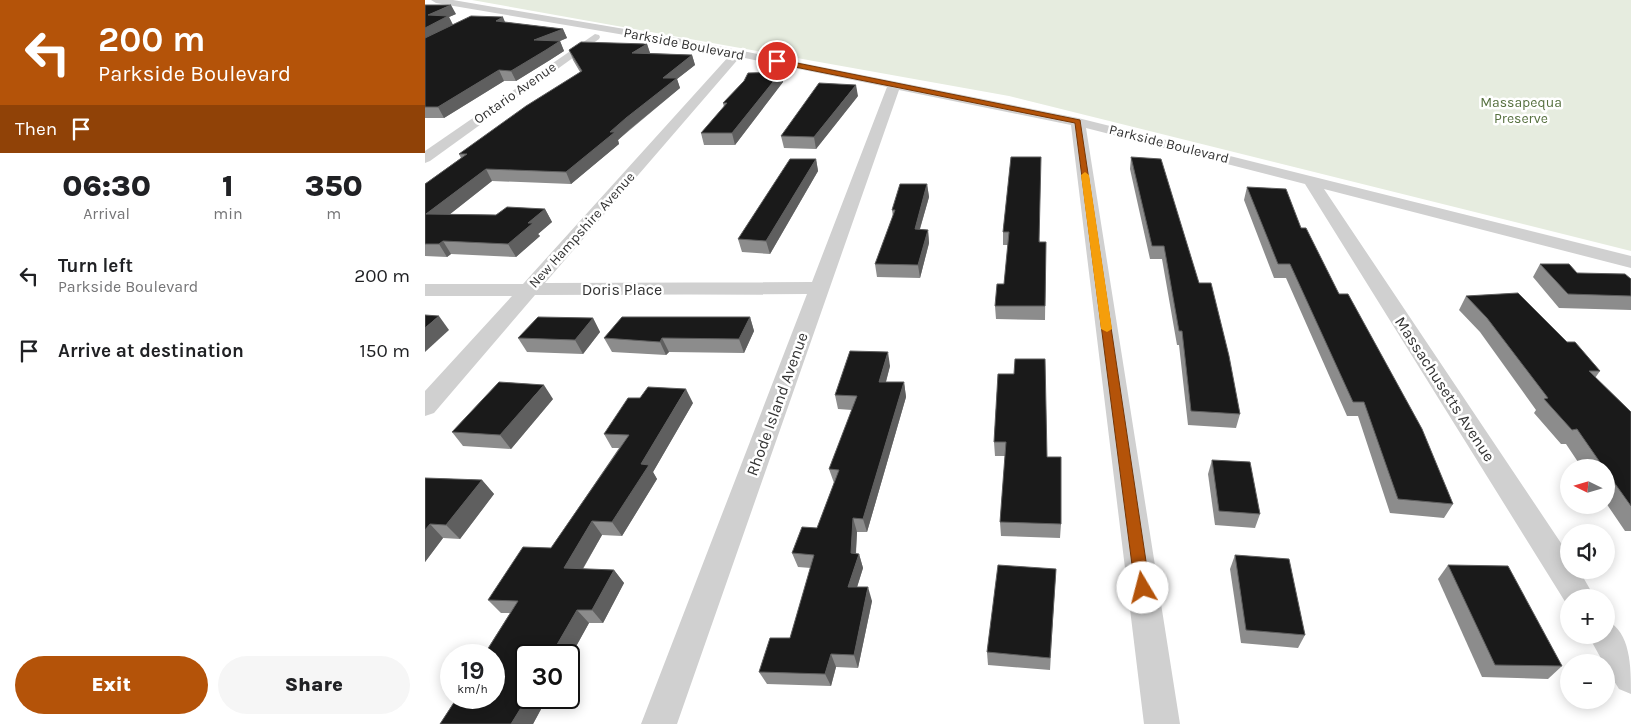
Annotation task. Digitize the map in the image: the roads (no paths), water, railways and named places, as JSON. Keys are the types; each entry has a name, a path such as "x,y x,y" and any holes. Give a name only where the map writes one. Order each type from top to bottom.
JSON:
{"street":[{"name":"Parkside Boulevard","path":"436,0 738,54 1078,122 1631,262"},
{"path":"477,19 494,10"},
{"name":"Ontario Avenue","path":"425,158 605,29"},
{"name":"New Hampshire Avenue","path":"425,406 738,54"},
{"name":"Rhode Island Avenue","path":"659,724 894,84"},
{"path":"1078,122 1162,724"},
{"name":"Massachusetts Avenue","path":"1310,180 1574,589"},
{"name":"Doris Place","path":"425,290 819,288"},
{"path":"1610,644 1631,677"}],"park label":[{"name":"Massapequa Preserve","path":"1521,110"}]}
